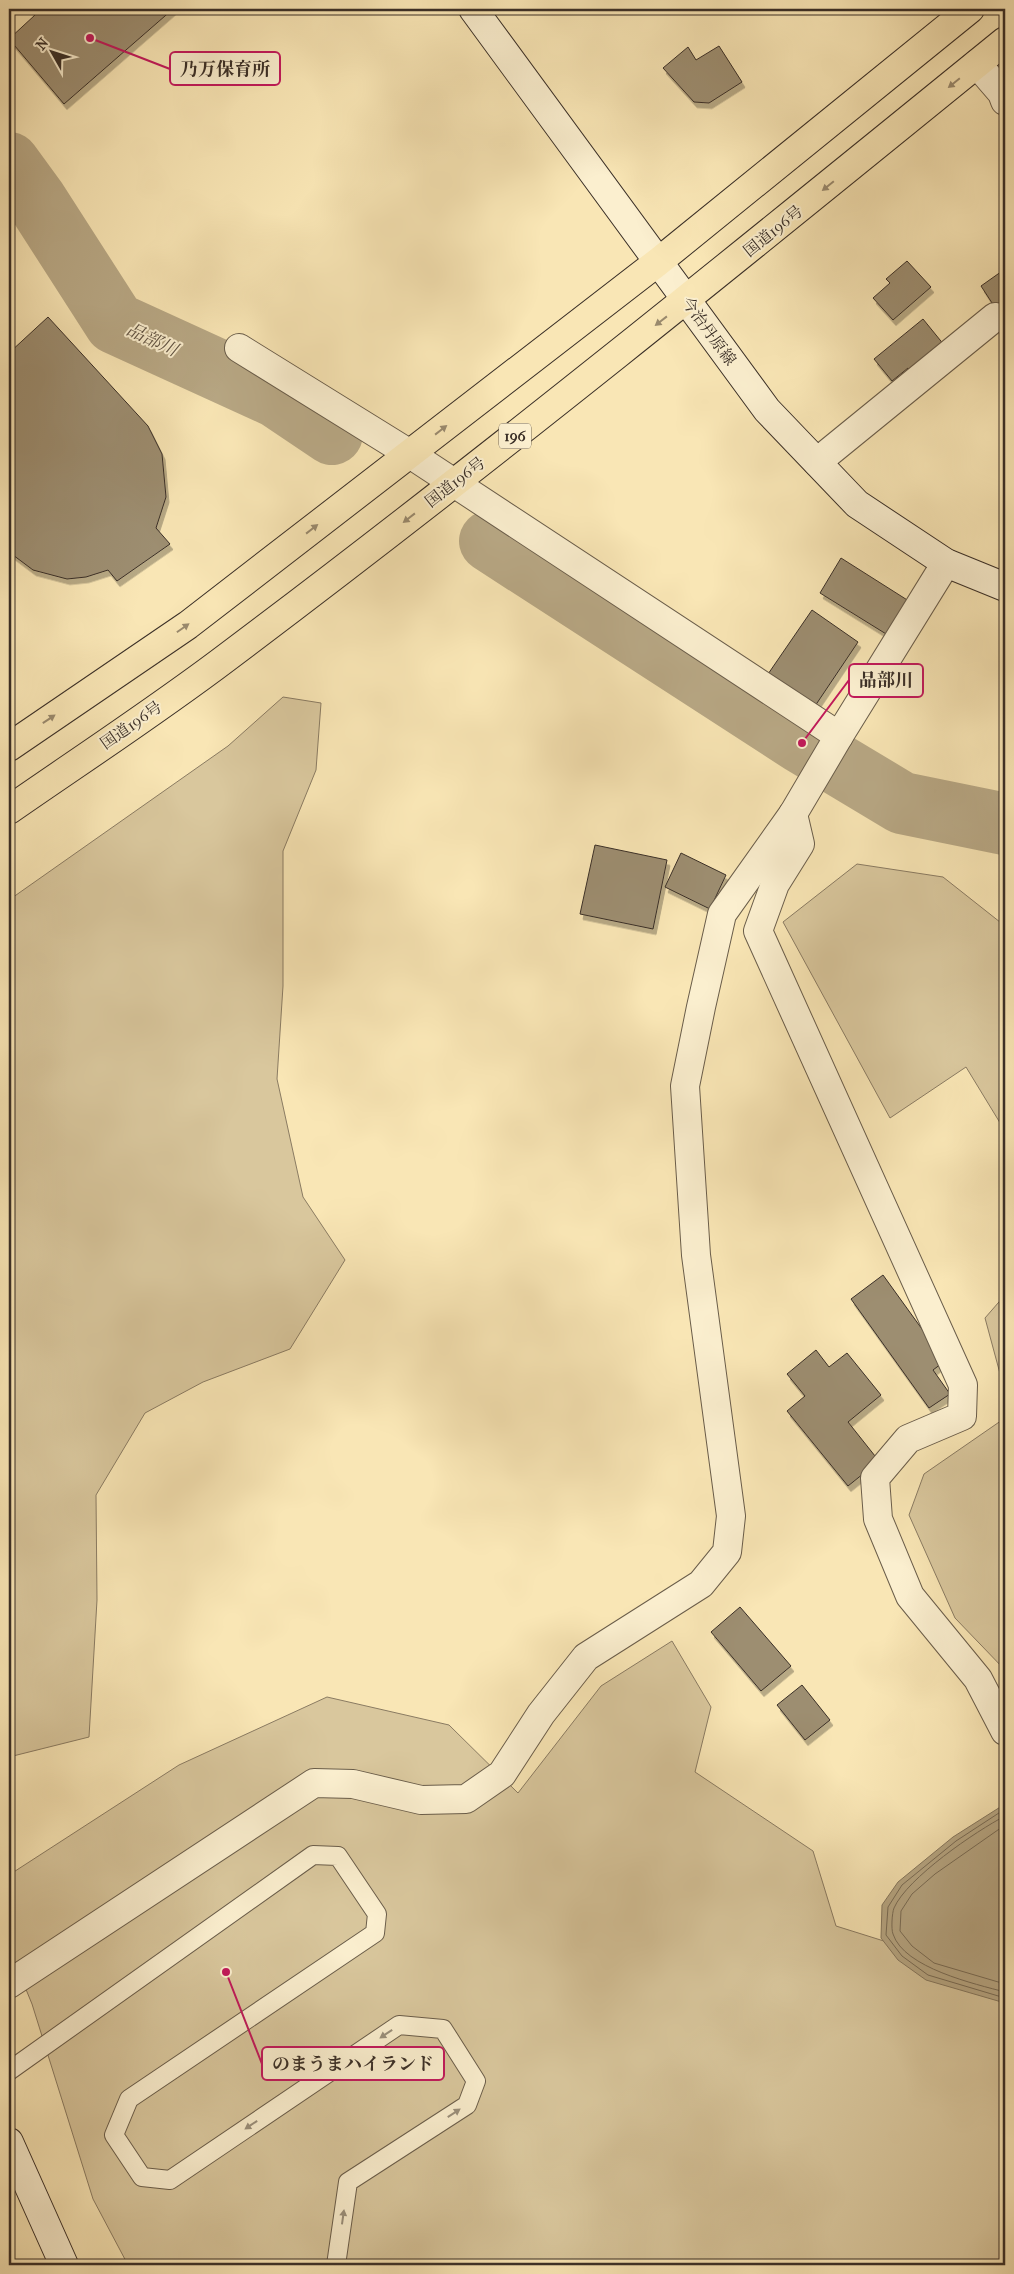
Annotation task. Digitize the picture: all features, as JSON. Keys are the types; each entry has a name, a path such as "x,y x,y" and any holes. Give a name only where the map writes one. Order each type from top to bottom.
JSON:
{"highway":[{"path":"9,746 188,625 658,262 970,9"},
{"name":"国道196号","path":"9,810 224,660 454,483 687,301 1005,41"}],"street":[{"name":"今治丹原線","path":"473,9 767,410 857,504 946,563 1005,587"},
{"path":"977,64 1002,93 1005,101"},
{"path":"817,462 996,317"},
{"path":"239,348 410,454 839,736"},
{"path":"9,1984 314,1783 353,1784 421,1800 466,1799 502,1774 541,1714 586,1657 701,1584 727,1552 731,1516 696,1255 685,1086 722,914 793,814 946,563"},
{"path":"793,814 800,844 775,884 758,931 963,1385 962,1416 908,1439 875,1478 878,1519 910,1596 978,1679 1005,1731"},
{"path":"9,2142 64,2265"}],"lane":[{"path":"9,2071 313,1855 338,1856 377,1914 375,1933 129,2099 114,2135 142,2177 170,2180 399,2025 443,2029 476,2081 467,2105 348,2182 336,2265"}],"shaded area":[{"path":"283,697 321,703 316,770 283,851 283,986 277,1079 303,1197 345,1260 290,1349 203,1382 145,1413 96,1495 97,1600 89,1737 9,1757 9,900 228,746"},
{"path":"857,864 943,877 1005,926 1005,1131 966,1067 890,1118 783,922"},
{"path":"1005,1295 1005,1392 985,1318"},
{"path":"1005,1418 1005,1670 955,1618 909,1515 924,1474"},
{"path":"672,1641 711,1707 695,1772 813,1851 836,1926 1005,1979 1005,2265 128,2265 93,2199 32,2004 9,1948 9,1875 179,1765 327,1697 449,1725 518,1793 601,1686"}],"water":[{"path":"1005,1804 1005,2003 926,1980 898,1960 881,1938 882,1905 898,1882 953,1837"}],"building":[{"path":"30,9 173,9 64,104 9,39 35,15"},
{"path":"719,46 742,82 709,103 694,102 663,68 688,47 696,60"},
{"path":"907,261 931,287 893,320 873,298 890,283 886,279"},
{"path":"1005,269 1005,323 981,286"},
{"path":"48,317 148,426 162,454 166,497 156,528 170,544 117,581 108,570 86,577 67,579 33,570 9,552 9,353"},
{"path":"923,319 949,351 916,378 908,368 892,381 874,359"},
{"path":"841,558 912,603 891,637 820,593"},
{"path":"812,610 858,642 813,709 766,677"},
{"path":"595,845 667,860 653,929 580,914"},
{"path":"681,853 726,875 710,909 665,887"},
{"path":"883,1275 945,1361 933,1370 950,1394 929,1408 851,1299"},
{"path":"816,1350 829,1367 847,1353 881,1395 848,1422 879,1461 848,1486 787,1411 805,1396 787,1374"},
{"path":"740,1607 791,1666 761,1691 711,1632"},
{"path":"802,1685 830,1720 805,1740 777,1705"}],"waterway":[{"name":"品部川","path":"9,163 36,200 115,323 277,397 332,434"},
{"name":"品部川","path":"490,541 802,743 902,803 1005,824"}],"place":[{"name":"乃万保育所","path":"90,38"},
{"name":"品部川","path":"802,743"},
{"name":"のまうまハイランド","path":"226,1972"}]}
